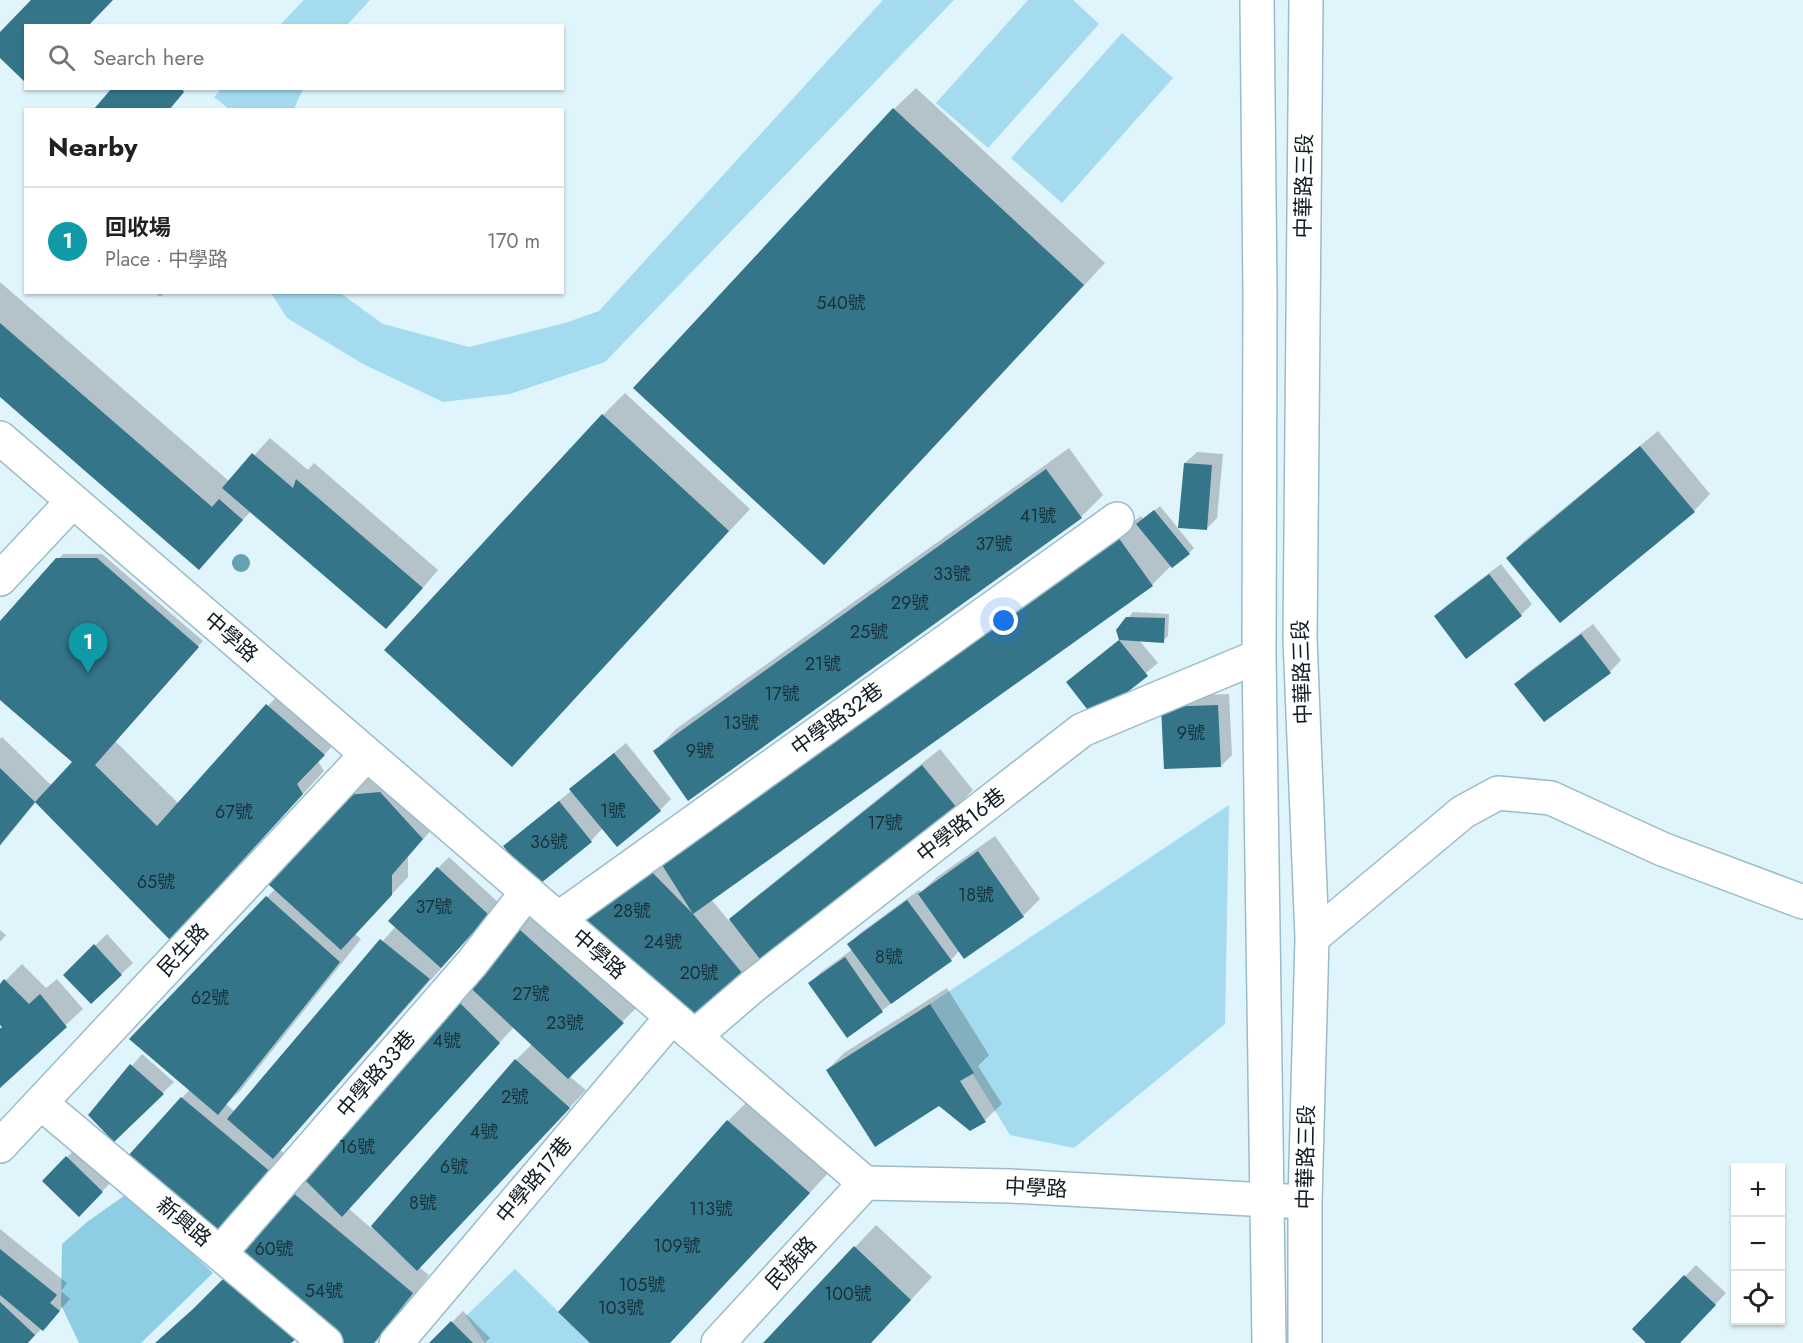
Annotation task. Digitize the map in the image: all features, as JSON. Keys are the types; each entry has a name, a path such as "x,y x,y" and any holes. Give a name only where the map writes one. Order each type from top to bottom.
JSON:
{"street":[{"name":"中華路三段","path":"1257,0 1260,294 1259,656 1269,1343"},
{"name":"中華路三段","path":"1305,1343 1305,1202 1312,938 1300,639 1306,0"},
{"name":"中學路","path":"0,438 865,1184 1010,1186 1305,1202"},
{"path":"0,579 73,501"},
{"name":"中學路32巷","path":"558,919 1117,519"},
{"name":"中學路16巷","path":"680,1024 696,1035 753,986 1082,730 1259,656"},
{"name":"民生路","path":"0,1146 367,754"},
{"path":"1312,938 1463,812 1498,793 1551,798 1662,849 1803,902"},
{"name":"中學路33巷","path":"220,1253 472,963 527,892"},
{"name":"中學路17巷","path":"396,1343 680,1024"},
{"name":"新興路","path":"41,1103 326,1343"},
{"name":"民族路","path":"718,1343 865,1184"}],"shaded area":[{"path":"304,0 370,0 348,24 281,24"},
{"path":"883,0 954,0 605,362 510,394 443,402 363,364 287,318 272,294 341,294 383,324 469,347 565,323 599,311"},
{"path":"1028,0 1073,0 1099,24 988,148 936,103"},
{"path":"1122,33 1173,78 1062,203 1011,158"},
{"path":"220,90 303,90 294,108 228,108 214,97"},
{"path":"1229,805 1225,1024 1074,1148 1010,1135 930,1004"},
{"path":"128,1193 213,1273 141,1343 79,1343 61,1305 62,1244 87,1222"},
{"path":"515,1269 590,1343 485,1343 466,1316"}],"building":[{"path":"31,0 113,0 90,24 24,24 24,81 0,58 0,32"},
{"path":"110,90 182,90 184,92 171,108 95,108"},
{"path":"893,108 1084,285 824,565 633,388"},
{"path":"0,323 212,507 219,499 243,520 199,570 0,397"},
{"path":"602,414 729,531 512,767 384,650"},
{"path":"1640,446 1695,512 1560,623 1506,558"},
{"path":"252,453 293,488 296,479 423,588 386,629 222,488"},
{"path":"1184,463 1212,465 1207,530 1178,528"},
{"path":"1046,469 1082,518 688,801 653,751"},
{"path":"1154,510 1190,554 1172,568 1136,524"},
{"path":"1118,537 1153,586 693,914 657,857"},
{"path":"56,558 97,558 199,647 95,765 157,826 266,704 325,755 297,784 303,794 170,940 35,802 72,762 0,700 0,621"},
{"path":"1489,574 1522,616 1466,659 1434,616"},
{"path":"1126,617 1165,618 1164,643 1119,640 1116,630"},
{"path":"1581,634 1611,673 1544,722 1514,684"},
{"path":"1119,640 1148,676 1094,718 1066,682"},
{"path":"1218,705 1221,767 1164,769 1161,707"},
{"path":"614,753 661,811 617,847 569,789"},
{"path":"922,765 957,808 763,963 729,919"},
{"path":"0,768 35,802 0,845"},
{"path":"380,792 423,839 392,875 392,895 341,950 268,884 347,795"},
{"path":"559,801 592,842 536,887 503,846"},
{"path":"978,851 1024,917 964,959 918,894"},
{"path":"643,863 693,914 753,986 696,1035 585,919"},
{"path":"437,867 489,915 441,968 388,921"},
{"path":"266,896 340,962 218,1115 129,1039"},
{"path":"907,900 952,961 891,1004 847,944"},
{"path":"510,921 624,1023 568,1079 460,978"},
{"path":"380,939 430,979 273,1159 227,1119"},
{"path":"94,944 122,975 91,1004 63,975"},
{"path":"845,957 883,1012 847,1038 808,983"},
{"path":"4,979 29,1004 40,994 67,1027 0,1088 0,1029 2,1027 0,1025 0,984"},
{"path":"454,997 500,1043 342,1217 298,1173"},
{"path":"930,1004 974,1073 960,1081 986,1122 970,1131 939,1106 875,1147 826,1070"},
{"path":"515,1059 570,1108 417,1271 371,1226"},
{"path":"130,1064 164,1094 114,1142 88,1115"},
{"path":"181,1097 273,1174 222,1236 127,1157"},
{"path":"727,1120 810,1193 670,1343 590,1343 558,1312"},
{"path":"66,1156 103,1192 79,1217 42,1181"},
{"path":"286,1187 413,1293 374,1343 343,1343 230,1242"},
{"path":"854,1246 911,1300 871,1343 763,1343"},
{"path":"0,1249 57,1295 50,1303 60,1311 43,1331 0,1295"},
{"path":"1684,1275 1716,1305 1680,1343 1646,1343 1632,1329"},
{"path":"224,1278 296,1339 291,1343 155,1343 193,1309"},
{"path":"0,1302 35,1335 28,1343 0,1343"},
{"path":"451,1321 473,1343 429,1343"}],"place":[{"name":"回收場","path":"88,673"}]}
